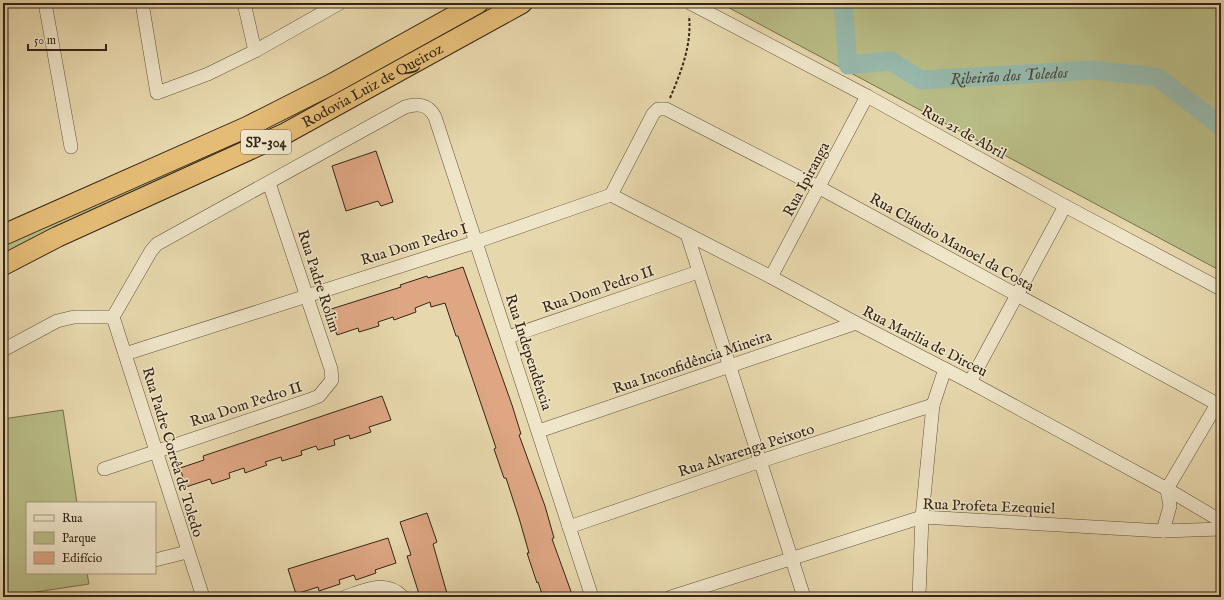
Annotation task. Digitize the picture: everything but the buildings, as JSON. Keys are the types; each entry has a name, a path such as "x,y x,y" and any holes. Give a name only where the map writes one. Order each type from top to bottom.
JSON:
{"highway":[{"name":"Rodovia Luiz de Queiroz","path":"3,235 247,127 324,88 478,3"},
{"name":"Rodovia Luiz de Queiroz","path":"3,265 57,237 286,133 522,3"},
{"path":"3,270 57,237"}],"street":[{"path":"45,3 71,147"},
{"path":"142,3 157,93 208,74 255,51 340,3"},
{"path":"244,3 255,51"},
{"name":"Rua 21 de Abril","path":"689,9 867,96 1065,206 1221,289"},
{"name":"Rua Ipiranga","path":"771,277 820,188 867,96"},
{"name":"Rua Independência","path":"269,183 405,107 418,104 431,110 435,117 508,337 592,597"},
{"path":"611,195 653,114 658,109 666,109"},
{"name":"Rua Cláudio Manoel da Costa","path":"666,109 820,188 1219,405"},
{"path":"3,350 57,321 74,317 113,317 151,251 157,244 269,183"},
{"name":"Rua Padre Rolim","path":"269,183 332,369 332,380 326,388"},
{"name":"Rua Marilia de Dirceu","path":"611,195 970,382 1167,489 1217,519"},
{"name":"Rua Dom Pedro I","path":"126,354 306,295 476,242 611,195"},
{"path":"970,382 1065,206"},
{"path":"687,234 728,366 761,461 804,597"},
{"name":"Rua Dom Pedro II","path":"508,337 698,272"},
{"name":"Rua Padre Corrêa de Toledo","path":"113,317 157,451 187,552 203,597"},
{"name":"Rua Inconfidência Mineira","path":"539,431 856,323"},
{"path":"920,597 922,517 933,405 945,369"},
{"name":"Rua Dom Pedro II","path":"104,469 310,400 319,396 326,388"},
{"name":"Rua Alvarenga Peixoto","path":"569,527 761,461 933,405"},
{"path":"1163,531 1170,506 1167,489 1219,405"},
{"name":"Rua Profeta Ezequiel","path":"671,597 922,517 1163,531 1215,529"},
{"path":"1215,529 1217,519"},
{"path":"156,560 187,552"},
{"path":"345,597 375,587 389,587 403,597"}],"path":[{"path":"666,109 687,51 690,33 689,9"}],"green space":[{"path":"720,3 1221,3 1221,271"},
{"path":"257,129 261,138 3,255 3,244"},
{"path":"63,410 77,502 26,502 26,574 87,574 89,584 3,597 3,419"}],"waterway":[{"name":"Ribeirão dos Toledos","path":"843,3 848,65 891,61 921,80 1093,70 1157,77 1221,126"}]}
